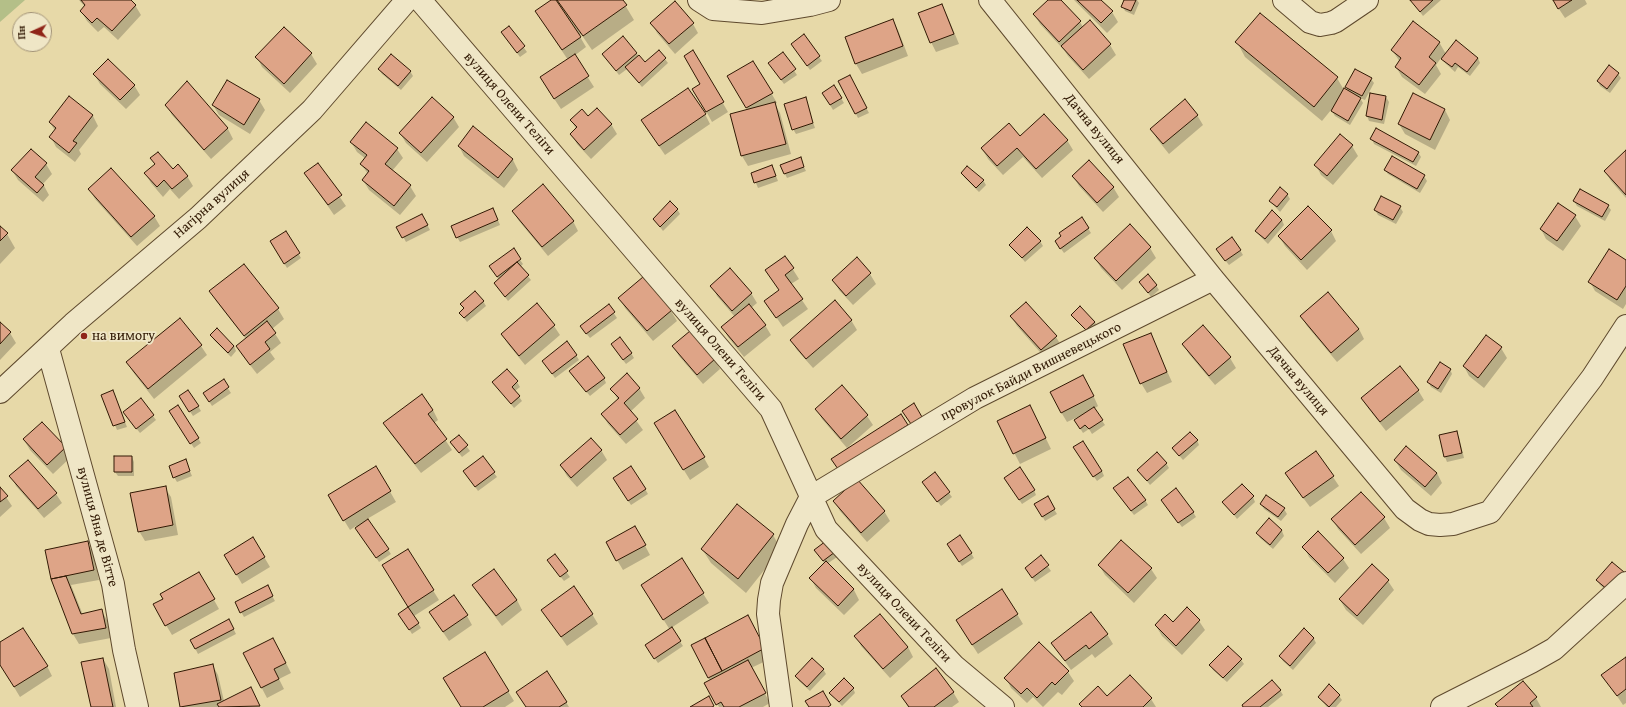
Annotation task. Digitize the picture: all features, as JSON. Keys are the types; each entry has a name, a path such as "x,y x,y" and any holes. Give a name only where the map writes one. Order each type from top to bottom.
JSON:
{"street":[{"name":"Нагірна вулиця","path":"0,392 48,349 73,324 198,218 312,110 407,0"},
{"name":"вулиця Олени Теліги","path":"420,0 771,409 826,529 954,666 1003,707"},
{"path":"699,0 713,9 762,13 810,5 829,0"},
{"name":"Дачна вулиця","path":"990,0 1214,280 1405,509 1420,520 1429,524 1440,525 1458,523 1490,512 1592,378 1626,326"},
{"path":"1284,0 1310,22 1320,25 1336,21 1367,0"},
{"name":"провулок Байди Вишневецького","path":"811,496 975,398 1214,280"},
{"name":"вулиця Яна де Вітте","path":"48,349 113,584 124,650 137,707"},
{"path":"781,707 768,614 769,600 772,583 797,524 811,496"},
{"path":"1442,707 1525,665 1554,648 1626,582"}],"green space":[{"path":"0,0 25,0 0,22"}],"building":[{"path":"81,0 131,0 136,5 112,31 97,18 92,23 80,11 85,5"},
{"path":"551,0 556,0 581,37 562,50 535,11"},
{"path":"557,0 623,0 627,5 583,36"},
{"path":"1048,0 1061,0 1081,21 1059,42 1033,14"},
{"path":"1077,0 1101,0 1113,11 1101,23"},
{"path":"1124,0 1136,0 1131,11 1121,7"},
{"path":"1410,0 1433,0 1420,12"},
{"path":"1553,0 1572,0 1558,9"},
{"path":"675,1 694,23 669,44 650,23"},
{"path":"942,4 954,34 930,43 918,13"},
{"path":"1260,13 1338,77 1314,107 1235,42"},
{"path":"893,19 903,46 855,64 845,37"},
{"path":"1090,20 1111,44 1083,70 1061,46"},
{"path":"1413,21 1440,42 1429,57 1436,63 1419,85 1395,67 1401,58 1391,50"},
{"path":"509,26 525,46 517,53 501,32"},
{"path":"284,27 312,53 284,84 255,57"},
{"path":"804,34 820,56 807,66 791,44"},
{"path":"623,36 637,53 616,71 602,54"},
{"path":"1456,40 1478,58 1467,72 1455,63 1452,67 1441,59"},
{"path":"659,50 666,58 639,83 625,67 639,55 645,62"},
{"path":"693,50 724,102 706,112 692,89 700,84 684,56"},
{"path":"783,52 796,69 781,80 768,63"},
{"path":"391,54 411,71 398,86 378,69"},
{"path":"575,54 589,76 554,99 540,77"},
{"path":"108,59 135,85 120,100 93,74"},
{"path":"753,61 773,93 746,108 727,76"},
{"path":"1609,65 1619,73 1607,89 1597,81"},
{"path":"1355,69 1372,78 1362,96 1345,87"},
{"path":"850,75 867,108 855,114 838,81"},
{"path":"227,80 260,99 244,125 212,105"},
{"path":"187,81 228,128 204,150 165,105"},
{"path":"834,85 842,98 830,105 822,93"},
{"path":"688,88 706,114 659,146 641,120"},
{"path":"1344,88 1361,98 1348,121 1331,111"},
{"path":"1370,93 1386,96 1382,120 1366,116"},
{"path":"1413,93 1445,109 1430,140 1398,124"},
{"path":"69,96 93,115 73,141 77,143 69,153 49,137 56,128 49,122"},
{"path":"432,97 454,117 421,153 399,133"},
{"path":"806,97 813,123 792,130 784,104"},
{"path":"1185,99 1198,115 1163,144 1150,129"},
{"path":"775,102 786,144 741,156 730,114"},
{"path":"597,108 612,124 584,150 570,134 577,127 570,120 582,109 588,116"},
{"path":"1044,114 1068,140 1036,169 1017,148 997,166 981,148 1009,123 1020,136"},
{"path":"366,122 398,148 385,164 411,185 394,206 362,180 369,171 360,164 367,155 350,142"},
{"path":"473,126 513,159 498,178 458,146"},
{"path":"1376,128 1419,152 1413,162 1370,139"},
{"path":"1340,134 1353,145 1327,176 1314,165"},
{"path":"31,149 47,163 35,177 44,185 37,193 11,170"},
{"path":"1626,150 1626,195 1604,171"},
{"path":"158,152 173,169 178,164 188,176 172,189 164,180 157,187 144,173 155,164 150,158"},
{"path":"1392,156 1425,175 1417,189 1384,170"},
{"path":"801,157 804,167 784,174 780,165"},
{"path":"1089,160 1114,187 1097,203 1072,176"},
{"path":"318,163 342,195 328,205 304,173"},
{"path":"772,165 776,176 754,183 751,173"},
{"path":"967,166 984,180 976,188 961,173"},
{"path":"111,168 155,216 131,237 88,189"},
{"path":"543,184 574,221 542,247 512,211"},
{"path":"1280,187 1288,194 1277,207 1269,201"},
{"path":"1580,189 1609,205 1602,217 1573,201"},
{"path":"1381,196 1401,206 1393,220 1374,210"},
{"path":"670,201 678,209 660,227 653,219"},
{"path":"1558,203 1576,215 1557,241 1540,229"},
{"path":"1308,206 1332,230 1301,260 1278,236"},
{"path":"493,208 498,220 456,238 451,226"},
{"path":"1272,210 1282,220 1265,239 1255,231"},
{"path":"422,214 428,225 402,238 396,227"},
{"path":"1082,217 1089,228 1060,249 1055,241 1061,236 1059,233"},
{"path":"1130,224 1151,247 1116,281 1094,258"},
{"path":"0,226 8,233 0,241"},
{"path":"1027,227 1041,241 1022,258 1009,245"},
{"path":"286,231 300,253 284,264 270,241"},
{"path":"1232,237 1241,250 1225,261 1216,249"},
{"path":"514,248 521,259 497,277 489,266"},
{"path":"1609,249 1626,260 1626,286 1617,300 1588,282"},
{"path":"785,256 794,268 785,275 803,299 776,318 764,301 779,290 765,270"},
{"path":"857,257 871,273 846,296 832,280"},
{"path":"517,262 529,275 505,297 494,283"},
{"path":"244,264 279,308 244,336 209,291"},
{"path":"730,268 752,293 732,311 710,286"},
{"path":"1148,274 1157,285 1148,293 1139,282"},
{"path":"643,277 672,310 647,331 618,298"},
{"path":"475,291 484,301 464,318 459,313 464,308 460,304"},
{"path":"1328,292 1359,329 1331,353 1300,316"},
{"path":"835,300 852,320 806,359 790,340"},
{"path":"1026,302 1057,336 1041,350 1010,316"},
{"path":"537,303 555,325 519,356 501,334"},
{"path":"609,304 615,312 586,334 580,326"},
{"path":"749,304 766,325 738,347 721,327"},
{"path":"1080,306 1095,322 1086,330 1071,315"},
{"path":"180,318 202,345 148,389 126,362"},
{"path":"267,321 276,333 265,342 270,349 250,365 236,346"},
{"path":"0,322 11,332 0,344"},
{"path":"1203,325 1231,357 1209,376 1182,344"},
{"path":"217,328 234,346 228,353 210,335"},
{"path":"690,331 715,359 697,375 672,346"},
{"path":"1151,333 1167,372 1140,384 1123,344"},
{"path":"1486,335 1502,347 1478,378 1463,366"},
{"path":"620,337 632,353 623,360 611,344"},
{"path":"567,341 577,355 552,374 542,361"},
{"path":"588,356 605,378 586,392 569,371"},
{"path":"1440,362 1451,369 1438,389 1427,382"},
{"path":"1400,366 1419,390 1380,422 1361,398"},
{"path":"507,369 518,381 512,387 520,396 511,404 492,382"},
{"path":"627,373 640,388 624,403 638,419 620,435 601,414 619,398 610,389"},
{"path":"1083,375 1094,396 1061,413 1050,392"},
{"path":"224,379 229,387 209,402 203,393"},
{"path":"842,385 868,415 841,439 815,409"},
{"path":"113,390 125,422 113,426 101,395"},
{"path":"188,390 199,406 189,412 179,396"},
{"path":"422,394 433,410 428,414 447,439 415,464 383,423"},
{"path":"141,398 154,415 136,429 123,412"},
{"path":"914,403 922,417 911,424 902,411"},
{"path":"178,405 199,438 190,444 169,411"},
{"path":"1030,405 1046,438 1013,454 997,421"},
{"path":"1094,407 1103,420 1089,429 1085,425 1080,429 1074,420"},
{"path":"675,410 705,457 683,470 654,423"},
{"path":"901,414 908,425 838,469 831,459"},
{"path":"42,422 66,447 47,465 23,439"},
{"path":"1457,431 1462,453 1444,457 1439,435"},
{"path":"1190,432 1198,440 1179,456 1172,448"},
{"path":"459,435 468,445 459,453 450,442"},
{"path":"591,438 602,450 571,478 560,465"},
{"path":"1083,441 1102,471 1093,477 1073,447"},
{"path":"1406,446 1437,473 1425,487 1394,460"},
{"path":"1316,451 1334,476 1303,498 1285,473"},
{"path":"1157,452 1167,463 1147,481 1137,470"},
{"path":"114,456 132,456 132,472 114,472"},
{"path":"483,456 495,472 475,487 463,471"},
{"path":"186,459 190,471 173,478 169,466"},
{"path":"28,460 57,493 38,509 9,476"},
{"path":"376,466 391,491 343,521 328,495"},
{"path":"631,466 646,489 628,501 613,478"},
{"path":"1020,467 1035,490 1019,500 1004,478"},
{"path":"935,472 950,492 937,502 922,482"},
{"path":"1128,477 1146,500 1131,511 1113,488"},
{"path":"857,479 885,511 861,533 833,501"},
{"path":"1242,484 1254,496 1234,515 1222,502"},
{"path":"166,486 173,525 138,532 130,493"},
{"path":"0,487 8,496 0,502"},
{"path":"1176,488 1194,512 1178,523 1161,500"},
{"path":"1361,492 1385,517 1355,545 1331,519"},
{"path":"1266,495 1285,508 1278,517 1260,504"},
{"path":"1048,496 1055,509 1042,517 1034,504"},
{"path":"737,504 774,534 738,579 701,549"},
{"path":"1269,518 1282,530 1270,545 1256,533"},
{"path":"368,519 389,549 376,558 355,528"},
{"path":"635,526 646,545 616,561 606,542"},
{"path":"1318,531 1344,558 1328,573 1302,547"},
{"path":"960,535 972,553 959,562 947,544"},
{"path":"253,537 265,557 236,575 224,555"},
{"path":"1121,540 1152,568 1128,593 1098,565"},
{"path":"88,541 94,570 51,579 45,550"},
{"path":"826,541 835,552 823,561 814,550"},
{"path":"408,549 434,590 408,607 382,565"},
{"path":"555,554 568,571 560,577 547,560"},
{"path":"1041,555 1049,565 1032,578 1025,568"},
{"path":"682,558 704,593 663,620 641,585"},
{"path":"826,561 854,589 838,606 809,578"},
{"path":"1612,562 1624,572 1608,590 1596,580"},
{"path":"1372,564 1389,580 1357,616 1339,599"},
{"path":"494,569 517,600 496,616 472,585"},
{"path":"199,572 215,599 165,626 153,604 163,599 160,594"},
{"path":"66,576 81,614 102,609 106,628 72,634 51,579"},
{"path":"268,585 273,596 240,613 235,602"},
{"path":"574,586 593,614 561,637 541,610"},
{"path":"1002,589 1018,614 972,645 956,620"},
{"path":"454,595 468,615 443,632 429,612"},
{"path":"408,607 419,623 409,630 398,614"},
{"path":"1187,607 1200,620 1176,646 1155,625 1165,614 1173,622"},
{"path":"1091,612 1108,634 1089,649 1086,645 1065,661 1051,643"},
{"path":"880,614 908,647 883,669 854,636"},
{"path":"748,615 765,648 722,671 705,638"},
{"path":"229,619 234,629 195,649 190,640"},
{"path":"672,627 681,641 654,659 645,645"},
{"path":"23,628 48,666 14,687 0,665 0,642"},
{"path":"1304,628 1314,638 1290,666 1279,656"},
{"path":"273,638 286,663 274,669 279,679 261,688 243,653"},
{"path":"705,638 722,671 708,678 691,645"},
{"path":"1039,642 1069,671 1055,685 1052,682 1037,698 1027,688 1021,694 1004,678"},
{"path":"1228,646 1242,659 1223,678 1209,665"},
{"path":"485,652 509,691 483,707 461,707 443,678"},
{"path":"1626,657 1626,689 1617,696 1601,675"},
{"path":"103,658 113,707 91,707 81,662"},
{"path":"812,658 824,669 807,687 795,676"},
{"path":"748,660 766,693 739,707 724,707 721,702 716,705 704,683"},
{"path":"213,664 221,700 180,707 174,673"},
{"path":"936,668 954,692 934,707 909,707 901,696"},
{"path":"547,671 567,702 559,707 526,707 516,692"},
{"path":"1130,675 1152,698 1143,707 1082,707 1079,704 1098,686 1107,696"},
{"path":"844,678 854,688 839,702 829,693"},
{"path":"1272,680 1281,690 1260,707 1243,707 1242,705"},
{"path":"1523,681 1537,697 1530,703 1533,707 1498,707 1495,704"},
{"path":"1329,684 1340,695 1329,707 1318,697"},
{"path":"251,687 260,706 219,707 217,704"},
{"path":"823,691 831,705 828,707 809,707 805,701"},
{"path":"709,696 714,706 690,707"}],"place":[{"name":"на вимогу","path":"84,336"}]}
